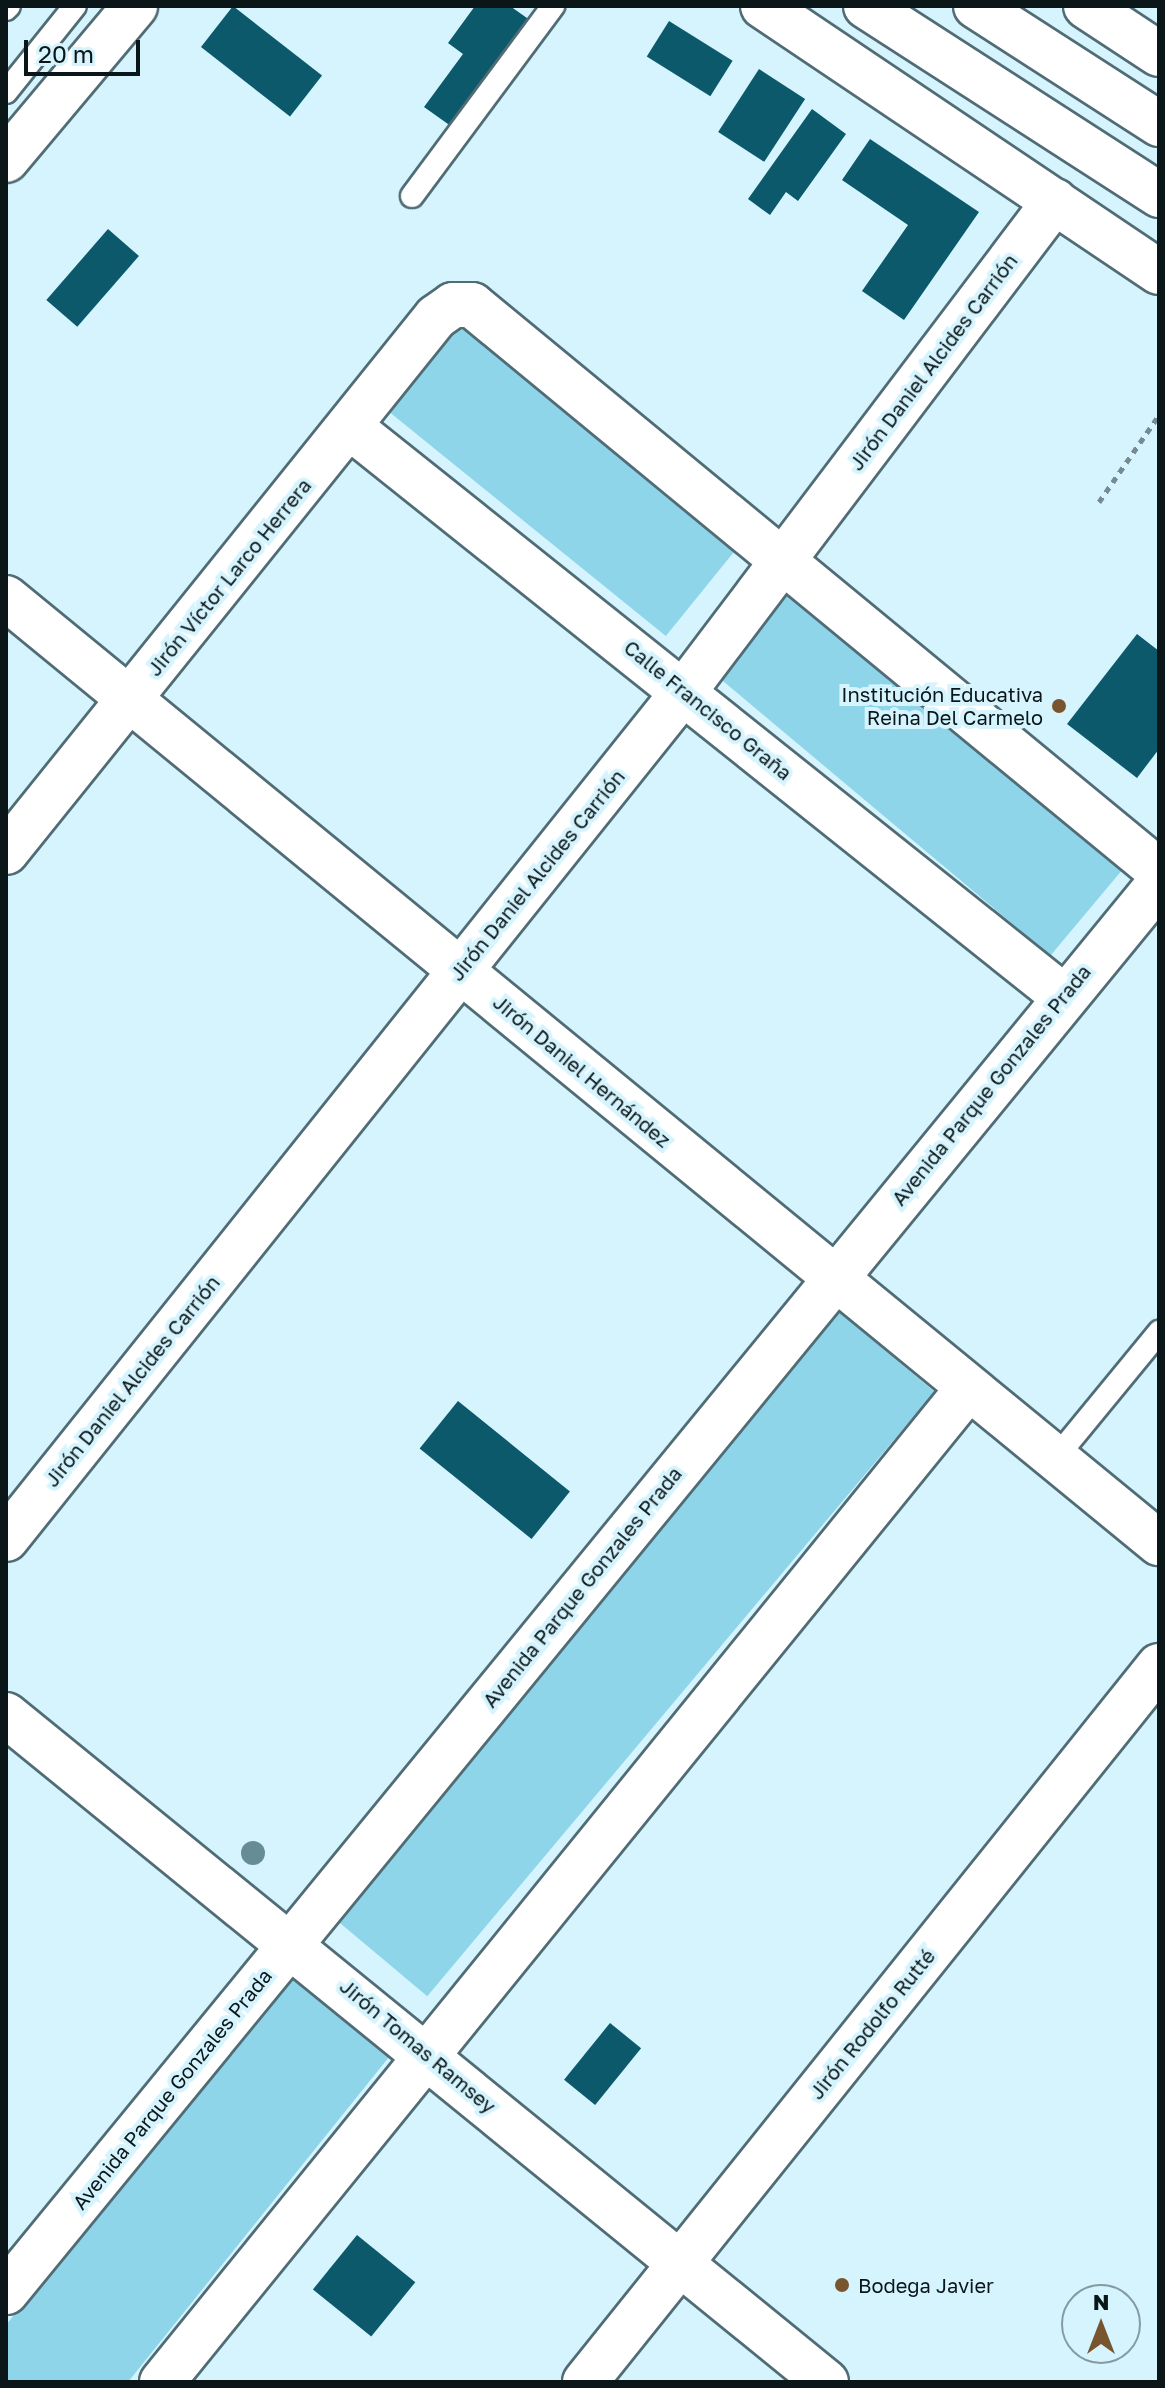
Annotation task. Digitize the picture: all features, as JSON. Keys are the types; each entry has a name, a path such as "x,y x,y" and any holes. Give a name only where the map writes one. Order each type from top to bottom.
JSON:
{"street":[{"path":"6,160 135,6"},
{"path":"763,6 1159,272"},
{"path":"866,6 1159,195"},
{"path":"976,6 1159,124"},
{"path":"1086,6 1159,54"},
{"name":"Jirón Daniel Alcides Carrión","path":"6,1539 685,690 1055,201"},
{"name":"Jirón Víctor Larco Herrera","path":"6,852 350,427 453,305 472,305 784,558"},
{"name":"Calle Francisco Graña","path":"350,427 685,690 1063,996"},
{"path":"784,558 1159,871"},
{"name":"Jirón Daniel Hernández","path":"6,598 132,697 966,1391 1159,1543"},
{"name":"Avenida Parque Gonzales Prada","path":"6,2292 1063,996 1159,884"},
{"path":"162,2382 966,1391"},
{"name":"Jirón Rodolfo Rutté","path":"585,2382 1159,1666"},
{"name":"Jirón Tomas Ramsey","path":"6,1715 292,1942 826,2382"}],"lane":[{"path":"6,92 75,6"},
{"path":"412,196 553,6"},
{"path":"1054,1460 1159,1332"}],"path":[{"path":"1099,502 1159,415"}],"shaded area":[{"path":"463,316 742,542 666,636 387,410"},
{"path":"791,588 1124,868 1050,956 717,676"},
{"path":"831,1305 934,1392 427,1996 324,1909"},
{"path":"292,1972 389,2057 128,2382 6,2382 6,2325"}],"building":[{"path":"233,6 322,76 290,117 201,47"},
{"path":"475,6 510,6 534,23 455,129 424,107 463,54 448,43"},
{"path":"669,21 733,61 710,96 647,57"},
{"path":"759,69 805,99 764,162 718,132"},
{"path":"812,109 846,134 798,201 786,192 770,215 748,199"},
{"path":"870,139 979,212 904,320 862,291 908,225 842,180"},
{"path":"108,229 139,256 77,327 46,300"},
{"path":"1137,634 1159,651 1159,749 1137,778 1067,724"},
{"path":"458,1401 570,1492 532,1539 420,1448"},
{"path":"610,2023 641,2048 595,2105 564,2080"},
{"path":"357,2235 415,2282 371,2337 313,2289"}],"place":[{"name":"Institución Educativa Reina Del Carmelo","path":"1059,706"},
{"name":"Bodega Javier","path":"842,2285"}]}
